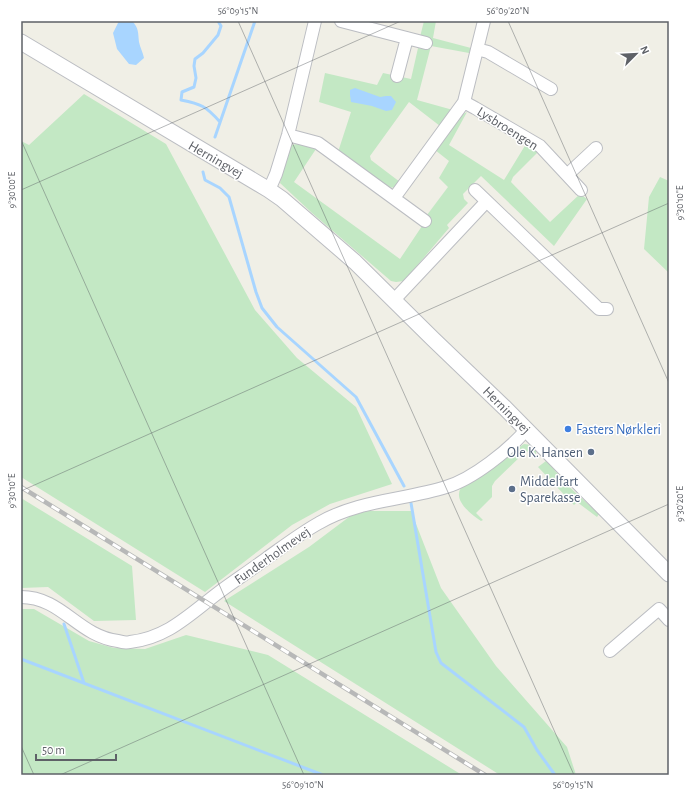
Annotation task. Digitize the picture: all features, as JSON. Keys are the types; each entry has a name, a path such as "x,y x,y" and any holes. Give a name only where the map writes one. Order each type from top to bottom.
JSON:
{"street":[{"path":"269,190 276,174 288,135 315,21"},
{"path":"341,21 426,44"},
{"name":"Lysbroengen","path":"394,198 464,102 484,21"},
{"path":"397,76 406,38"},
{"name":"Herningvej","path":"21,42 282,199 355,262 527,430 669,574"},
{"path":"477,49 488,52 551,89"},
{"name":"Lysbroengen","path":"464,102 540,146 582,190"},
{"path":"288,135 318,143 425,221"},
{"path":"567,175 596,148"},
{"path":"474,190 599,309 607,309"},
{"path":"394,300 486,202"},
{"name":"Funderholmevej","path":"21,597 36,598 48,602 92,634 109,640 128,642 150,638 162,634 178,624 218,593 319,523 349,510 447,486 464,479 508,448 527,430"},
{"path":"610,651 658,609 669,620"}],"green space":[{"path":"424,21 436,21 433,38 471,48 469,53 431,46 417,100 453,110 440,126 409,102 370,156 371,160 400,182 396,187 389,188 338,152 351,112 319,102 325,73 377,85 383,73 411,79 418,48 426,49 428,40 420,37"},
{"path":"84,94 166,144 255,310 297,358 356,407 392,484 330,504 292,525 205,592 21,477 21,141 29,145"},
{"path":"467,112 449,145 504,180 526,144 538,152 513,177 511,182 550,222 580,194 587,199 554,246 481,176 463,194 464,199 468,203 447,225 449,228 404,281 391,281 312,213 280,183 289,146 299,144 316,149 294,182 400,259 428,217 427,215 448,187 439,178 449,161 435,150 463,114"},
{"path":"660,177 669,181 669,273 644,249 649,197"},
{"path":"524,444 532,447 536,451 536,455 526,451 495,481 492,486 492,497 476,513 483,520 481,521 463,506 459,498 460,489 463,485"},
{"path":"546,461 565,483 599,514 597,517 577,502 574,505 538,467"},
{"path":"21,498 132,566 136,620 94,621 48,587 21,588"},
{"path":"357,511 411,511 441,588 496,666 567,747 576,775 500,775 224,601 309,547"},
{"path":"21,609 34,609 89,641 114,648 145,649 186,635 268,655 462,775 21,775"}],"water":[{"path":"119,21 132,21 137,28 139,42 144,58 136,65 129,64 117,49 113,33"},
{"path":"355,88 380,97 391,96 396,102 392,110 386,111 372,106 351,102 350,90"}],"waterway":[{"path":"218,21 221,26 218,35 203,53 195,59 194,66 196,78 194,87 182,92 181,100 203,106 220,122"},
{"path":"215,137 255,21"},
{"path":"203,172 205,180 220,188 229,197 262,308 277,327 356,397 404,486"},
{"path":"411,503 436,652 441,663 524,727 537,750 555,775"},
{"path":"64,624 84,683"},
{"path":"21,659 323,775"}],"railway":[{"path":"21,487 485,775"}],"place":[{"name":"Fasters Nørkleri","path":"568,429"},
{"name":"Ole K. Hansen","path":"591,452"},
{"name":"Middelfart Sparekasse","path":"512,489"}]}
